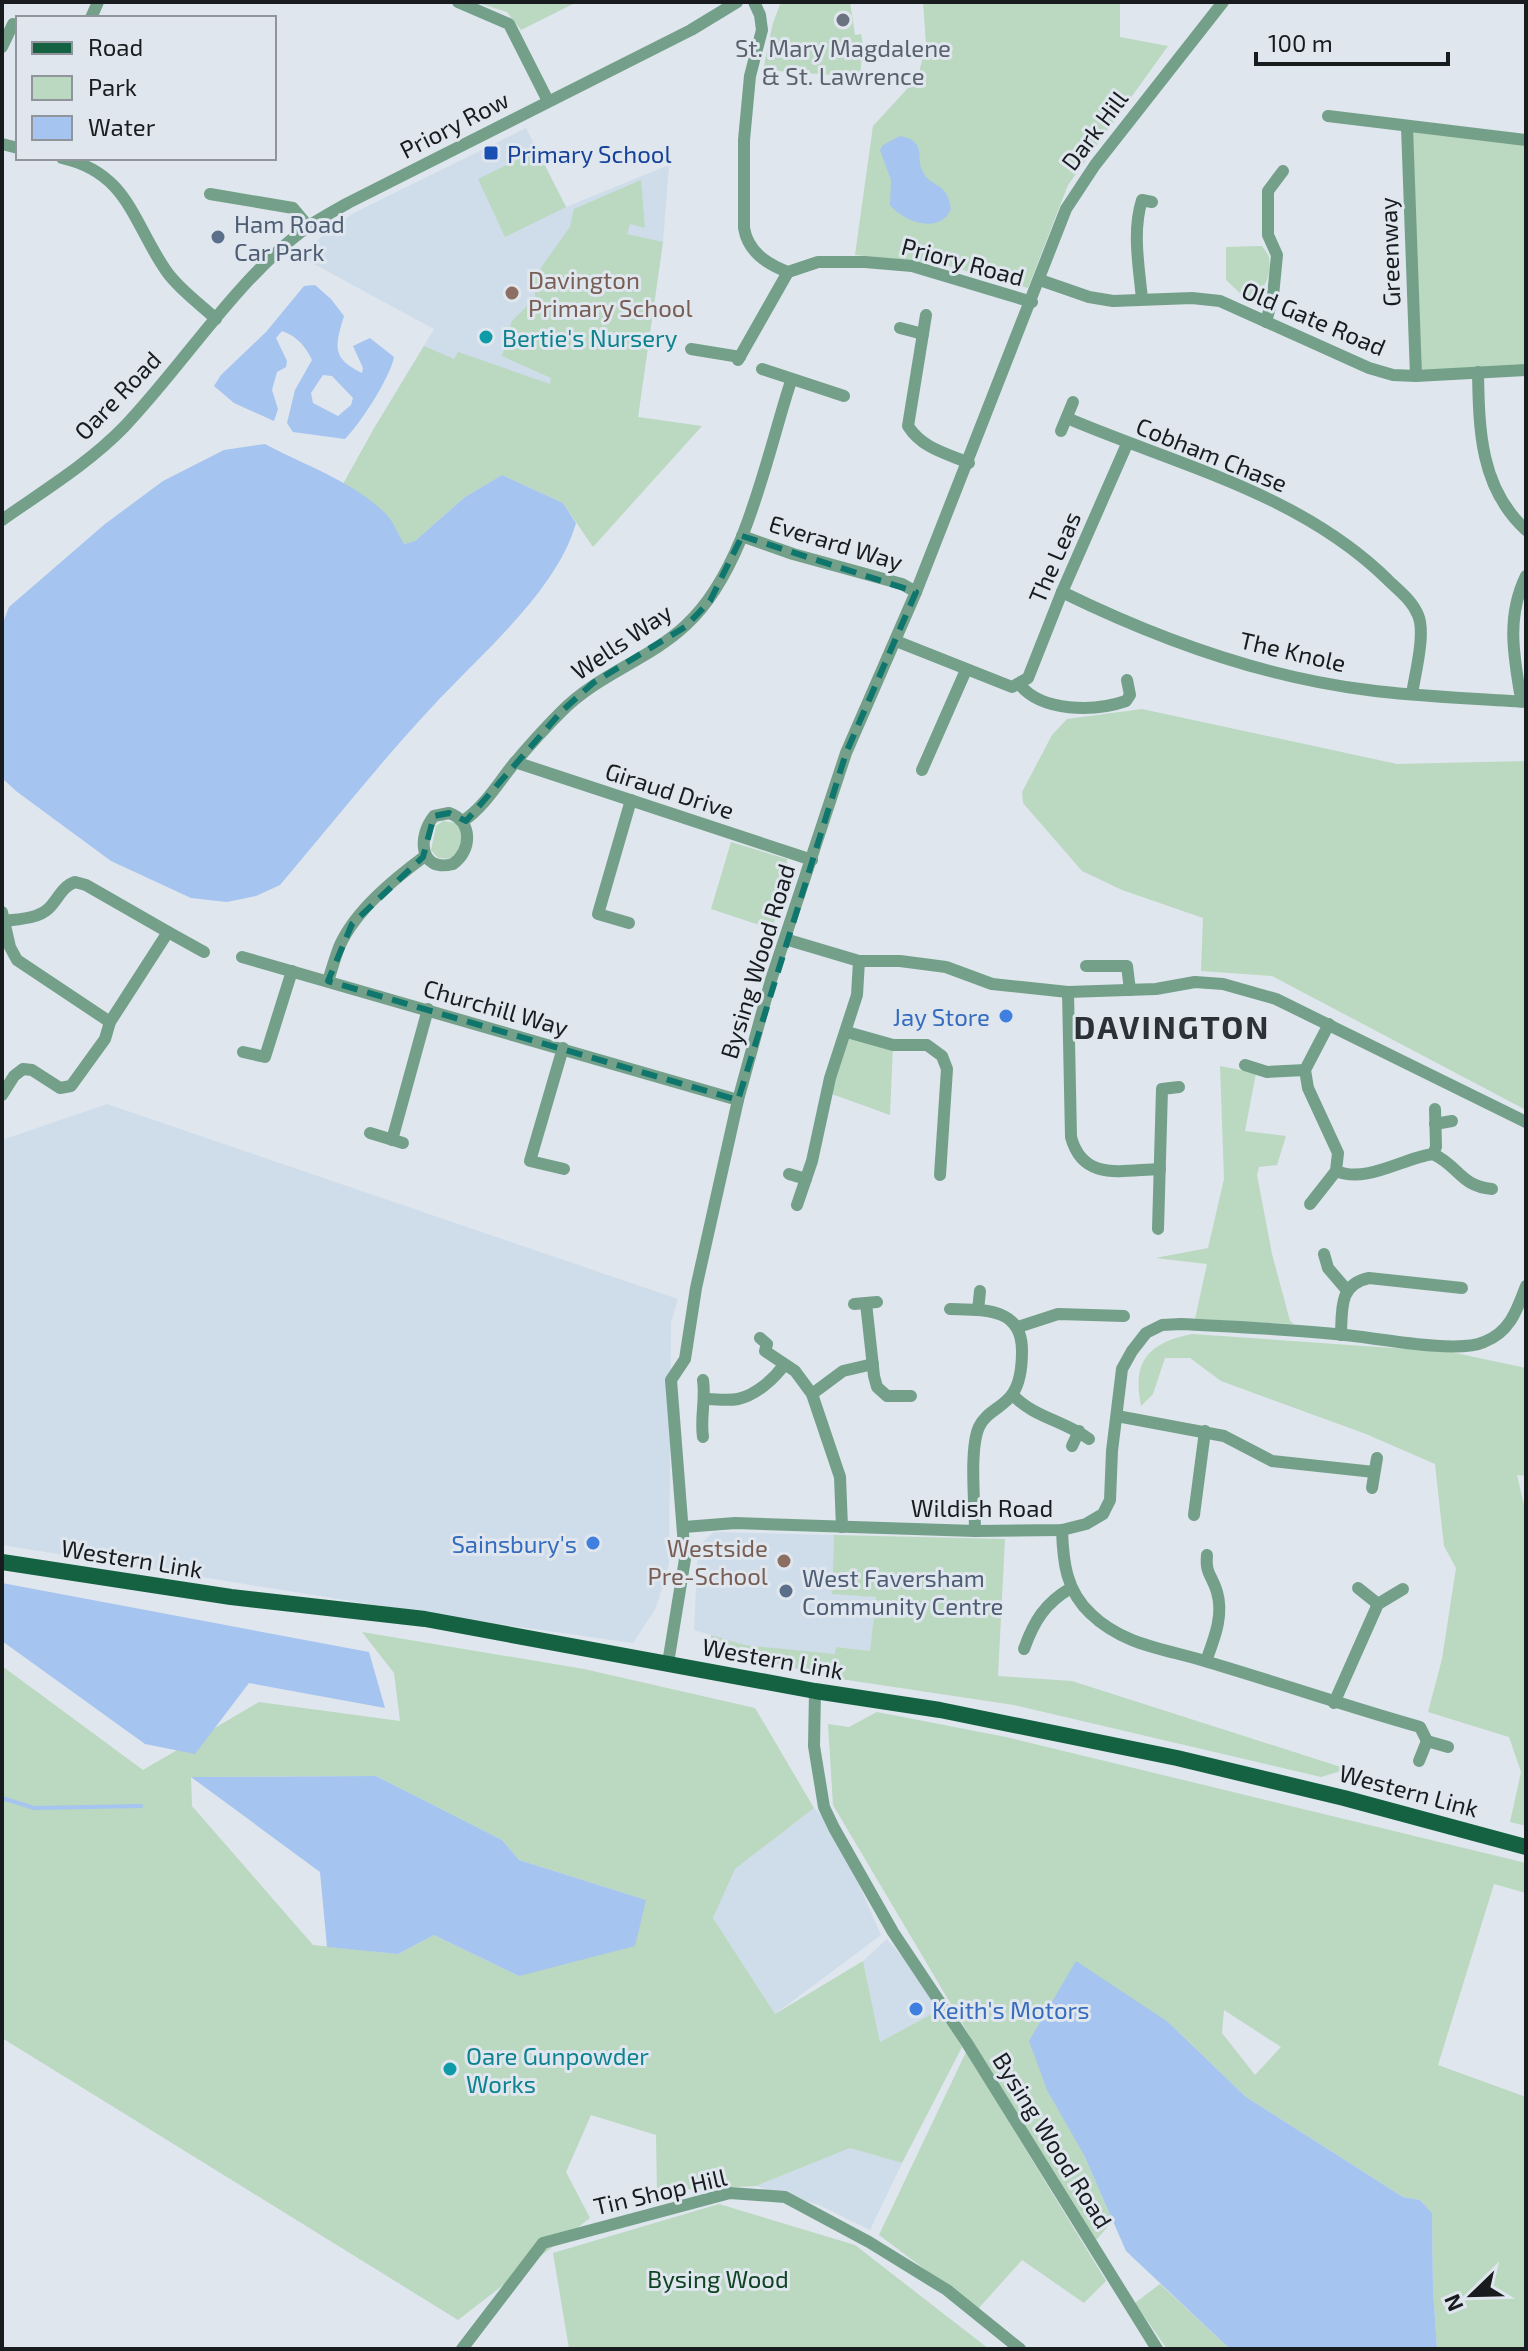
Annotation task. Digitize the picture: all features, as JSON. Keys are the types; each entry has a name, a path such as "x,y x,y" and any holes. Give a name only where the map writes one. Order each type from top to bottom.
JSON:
{"main road":[{"name":"Western Link","path":"2,1562 231,1597 425,1619 815,1691 940,1710 1177,1758 1344,1798 1526,1847"}],"street":[{"path":"458,2 509,24 548,101"},
{"name":"Priory Row","path":"216,319 308,226 691,30 737,2"},
{"path":"691,349 739,358 788,272 761,259 745,238 744,140 750,76 762,30 754,2"},
{"name":"Dark Hill","path":"1032,302 1066,209 1079,187 1223,2"},
{"path":"2,47 11,23"},
{"path":"1328,116 1526,140"},
{"name":"Greenway","path":"1407,127 1416,376"},
{"path":"67,160 93,170 117,188 129,203 170,276 216,319"},
{"path":"1266,322 1273,296 1277,255 1268,235 1268,191 1283,171"},
{"path":"210,194 293,208 308,226"},
{"path":"1142,299 1137,245 1138,212 1142,200 1152,202"},
{"name":"Priory Road","path":"788,272 818,262 912,266 1032,302"},
{"name":"Old Gate Road","path":"1040,280 1089,297 1113,301 1192,298 1220,301 1369,368 1393,375 1526,370"},
{"name":"Bysing Wood Road","path":"668,1663 685,1559 671,1380 685,1359 696,1288 738,1100 785,939 846,753 896,641 1032,302"},
{"path":"926,315 908,426 915,438 928,447 969,463"},
{"name":"Oare Road","path":"2,520 56,484 105,445 216,319"},
{"path":"900,328 923,334"},
{"path":"762,369 844,396"},
{"path":"1478,372 1482,446 1489,475 1499,497 1526,530"},
{"name":"Wells Way","path":"463,821 477,810 515,762 562,711 593,683 685,627 710,601 742,536 791,381"},
{"path":"1061,431 1073,402"},
{"name":"Cobham Chase","path":"1067,418 1127,444 1220,476 1302,515 1359,552 1409,600 1418,614 1421,623 1412,694"},
{"name":"The Leas","path":"1020,685 1028,678 1127,444"},
{"name":"Everard Way","path":"742,536 793,554 902,584 916,592"},
{"path":"1523,698 1512,650 1516,600 1526,576"},
{"name":"The Knole","path":"1062,592 1126,623 1238,662 1316,682 1412,694 1523,698"},
{"path":"896,641 1012,687 1020,685 1028,695 1057,706 1126,701 1130,695 1127,680"},
{"path":"922,770 966,670"},
{"name":"Giraud Drive","path":"515,762 812,860"},
{"path":"629,923 598,914 631,800"},
{"path":"449,813 463,821 468,837 461,858 443,866 434,864 425,856 427,829 434,816 449,813"},
{"path":"328,981 340,946 352,924 404,872 425,856"},
{"path":"110,1022 17,960 10,947 3,917 40,914 47,910 65,887 75,882 86,885 204,952"},
{"path":"2,1095 14,1076 23,1069 32,1070 60,1088 71,1086 105,1039 110,1022 168,932"},
{"path":"785,939 859,961 900,961 946,967 992,984 1068,992 1130,990 1195,982 1223,984 1276,999 1526,1122"},
{"name":"Churchill Way","path":"242,957 738,1100"},
{"path":"797,1205 826,1092 857,995 859,961"},
{"path":"1086,966 1127,966 1130,990"},
{"path":"243,1052 265,1057 292,971"},
{"path":"1068,992 1071,1137 1075,1153 1084,1164 1098,1170 1160,1169"},
{"path":"370,1133 397,1141 428,1009"},
{"path":"1310,1204 1336,1171 1338,1153 1308,1088 1305,1070 1329,1024"},
{"path":"847,1032 893,1045 927,1045 942,1056 947,1069 940,1175"},
{"path":"563,1048 530,1161 564,1169"},
{"path":"1245,1065 1265,1078 1305,1070"},
{"path":"1158,1229 1162,1089 1179,1087"},
{"path":"1433,1154 1435,1109"},
{"path":"1435,1124 1452,1121"},
{"path":"1336,1171 1343,1174 1368,1172 1433,1154 1474,1187 1492,1189"},
{"path":"941,1157 955,1156"},
{"path":"789,1174 806,1179"},
{"path":"1465,1200 1474,1187"},
{"path":"1324,1254 1328,1268 1346,1289"},
{"path":"1434,1286 1440,1272"},
{"path":"1341,1335 1346,1289 1358,1281 1369,1278 1462,1288"},
{"name":"Wildish Road","path":"684,1527 735,1523 975,1531 1062,1530 1086,1524 1103,1514 1110,1500 1122,1369 1146,1333 1162,1325 1181,1324 1459,1346 1482,1344 1500,1334 1514,1318 1526,1286"},
{"path":"978,1310 980,1291"},
{"path":"865,1303 877,1387 887,1396 911,1396"},
{"path":"950,1309 978,1310 1008,1318 1018,1327 1022,1341 1019,1379 1013,1395 989,1414 979,1427 974,1445 975,1531"},
{"path":"1018,1327 1058,1314 1098,1319 1124,1316"},
{"path":"760,1338 767,1344 765,1351 795,1371 812,1394 840,1477 842,1527"},
{"path":"812,1394 843,1371 873,1364"},
{"path":"706,1399 737,1399 755,1391 777,1375 784,1365"},
{"path":"703,1380 706,1399 700,1416 703,1437"},
{"path":"1013,1395 1035,1413 1084,1435 1072,1446"},
{"path":"1117,1416 1224,1436 1272,1461 1374,1472"},
{"path":"1194,1515 1202,1500 1205,1431"},
{"path":"1372,1488 1377,1458"},
{"path":"1062,1530 1063,1563 1071,1588 1089,1613 1113,1632 1143,1646 1206,1661 1334,1703 1420,1727 1427,1741 1448,1747"},
{"path":"1206,1661 1216,1635 1220,1612 1216,1591 1199,1571 1207,1555"},
{"path":"1024,1649 1043,1610 1071,1588"},
{"path":"1358,1588 1378,1604"},
{"path":"1334,1703 1378,1604 1403,1589"},
{"path":"1015,1627 1031,1630"},
{"name":"Bysing Wood Road","path":"815,1691 814,1746 824,1807 834,1828 893,1932 967,2043 1157,2349"},
{"path":"1419,1761 1427,1741"},
{"name":"Tin Shop Hill","path":"462,2349 543,2243 730,2193 785,2197 869,2242 947,2290 1020,2349"}],"highlighted area":[{"path":"742,536 916,592 846,753 738,1100 328,981 352,924 423,857 434,816 449,813 466,821 562,711 593,683 685,627 710,601"}],"shaded area":[{"name":"Davington Primary School","path":"526,128 566,207 669,165 663,242 638,417 667,438 373,430 434,329 301,257 329,229 354,213"},
{"path":"107,1104 678,1299 671,1322 669,1564 656,1608 633,1643 2,1545 2,1140"},
{"path":"714,1532 834,1535 832,1593 876,1597 870,1651 837,1647 836,1655 745,1645 694,1630 698,1546"},
{"path":"814,1808 834,1828 881,1935 775,2014 713,1918 735,1869"},
{"path":"887,1939 941,2009 880,2042 863,1961"},
{"path":"850,2148 902,2163 870,2230 819,2205 756,2186"}],"green space":[{"path":"475,2 577,2 521,30 507,12"},
{"path":"781,2 850,2 855,35 861,34 863,44 860,77 763,70"},
{"path":"923,2 1120,2 1120,37 1168,46 1068,185 1028,288 941,264 855,255 873,126 918,77 926,44"},
{"path":"1407,127 1526,143 1526,370 1416,376"},
{"path":"537,150 566,207 505,237 478,179"},
{"path":"641,180 645,228 630,224 627,234 663,242 638,417 702,426 593,547 563,503 502,475 465,497 415,541 404,544 343,484 424,346 454,359 458,352 550,384 551,378 502,356 512,321 535,298 535,276 570,227 574,209"},
{"path":"1262,246 1269,257 1268,275 1260,292 1250,298 1226,280 1226,247"},
{"path":"1142,709 1397,764 1526,761 1526,1110 1272,976 1201,971 1203,918 1122,890 1082,871 1023,803 1022,792 1052,735 1067,719"},
{"path":"443,821 456,823 463,833 453,859 438,858 431,850 436,826"},
{"path":"731,842 787,859 786,886 772,929 711,909"},
{"path":"847,1032 893,1045 890,1115 826,1092"},
{"path":"1220,1066 1256,1073 1245,1131 1286,1136 1277,1165 1259,1167 1257,1175 1272,1254 1290,1321 1294,1324 1195,1319 1207,1264 1155,1258 1208,1248 1224,1179"},
{"path":"1192,1334 1451,1352 1526,1368 1526,1476 1517,1475 1526,1514 1526,1826 1510,1822 1521,1772 1509,1737 1428,1712 1442,1659 1456,1568 1444,1546 1435,1464 1366,1434 1221,1381 1190,1358 1165,1358 1153,1394 1141,1406 1139,1377 1147,1356 1164,1343"},
{"path":"834,1535 1005,1539 998,1676 1072,1681 1347,1769 1321,1777 1014,1705 834,1678 711,1648 711,1635 745,1645 835,1654 836,1647 870,1651 876,1597 832,1594"},
{"path":"362,1632 584,1669 755,1708 814,1808 735,1869 713,1918 775,2014 863,1961 880,2042 941,2009 962,2047 902,2163 850,2148 756,2186 657,2191 656,2135 591,2115 566,2172 590,2218 458,2320 2,2038 2,1666 143,1770 259,1702 400,1721 394,1673","holes":["376,1776 502,1840 519,1860 646,1900 519,1976 434,1935 398,1954 313,1945 192,1806 191,1777"]},
{"path":"877,1712 1006,1737 1526,1863 1526,1893 1494,1884 1438,2065 1526,2097 1526,2349 1437,2349 1432,2213 1420,2200 1403,2197 1246,2097 1168,2022 1084,2155 1113,2221 1096,2240 971,2038 833,1805 828,1724 849,1727","holes":["1224,2010 1281,2047 1255,2075 1222,2033"]},
{"path":"966,2052 1106,2281 1084,2303 1022,2260 978,2309 879,2235"},
{"name":"Bysing Wood","path":"719,2204 855,2245 989,2349 569,2349 553,2253"},
{"path":"1160,2284 1230,2349 1167,2349 1135,2303"}],"water":[{"path":"900,136 917,145 925,176 946,193 951,209 939,222 913,221 890,205 891,180 880,150"},
{"path":"315,285 344,316 338,350 345,362 362,373 363,368 353,346 370,338 394,357 374,400 345,439 293,432 287,423 295,390 312,360 300,342 287,333 282,331 276,338 287,361 286,367 277,372 272,390 278,409 274,421 234,403 214,386 221,375 266,332 304,286","holes":["323,375 332,376 353,398 351,405 338,416 313,403 311,393"]},
{"path":"265,444 343,482 371,501 390,519 404,544 415,541 465,497 502,475 563,503 576,523 552,573 534,598 411,730 280,885 256,896 227,902 191,898 111,861 2,778 2,625 9,607 105,524 163,481 224,450"},
{"path":"2,1583 369,1652 385,1708 249,1683 195,1754 145,1744 2,1641"},
{"path":"376,1776 502,1840 519,1860 646,1900 635,1946 519,1976 434,1935 398,1954 327,1947 320,1872 191,1777"},
{"path":"1076,1961 1168,2022 1246,2097 1403,2197 1420,2200 1432,2213 1437,2349 1230,2349 1126,2251 1084,2155 1047,2090 1029,2041"}],"waterway":[{"path":"2,1798 34,1808 141,1806"}],"place":[{"name":"St. Mary Magdalene & St. Lawrence","path":"843,20"},
{"name":"Primary School","path":"491,153"},
{"name":"Ham Road Car Park","path":"218,237"},
{"name":"Davington Primary School","path":"512,293"},
{"name":"Bertie's Nursery","path":"486,337"},
{"name":"Jay Store","path":"1006,1016"},
{"name":"Sainsbury's","path":"593,1543"},
{"name":"Westside Pre-School","path":"784,1561"},
{"name":"West Faversham Community Centre","path":"786,1591"},
{"name":"Keith's Motors","path":"916,2009"},
{"name":"Oare Gunpowder Works","path":"450,2069"}],"district":[{"name":"DAVINGTON","path":"1172,1026"}]}
